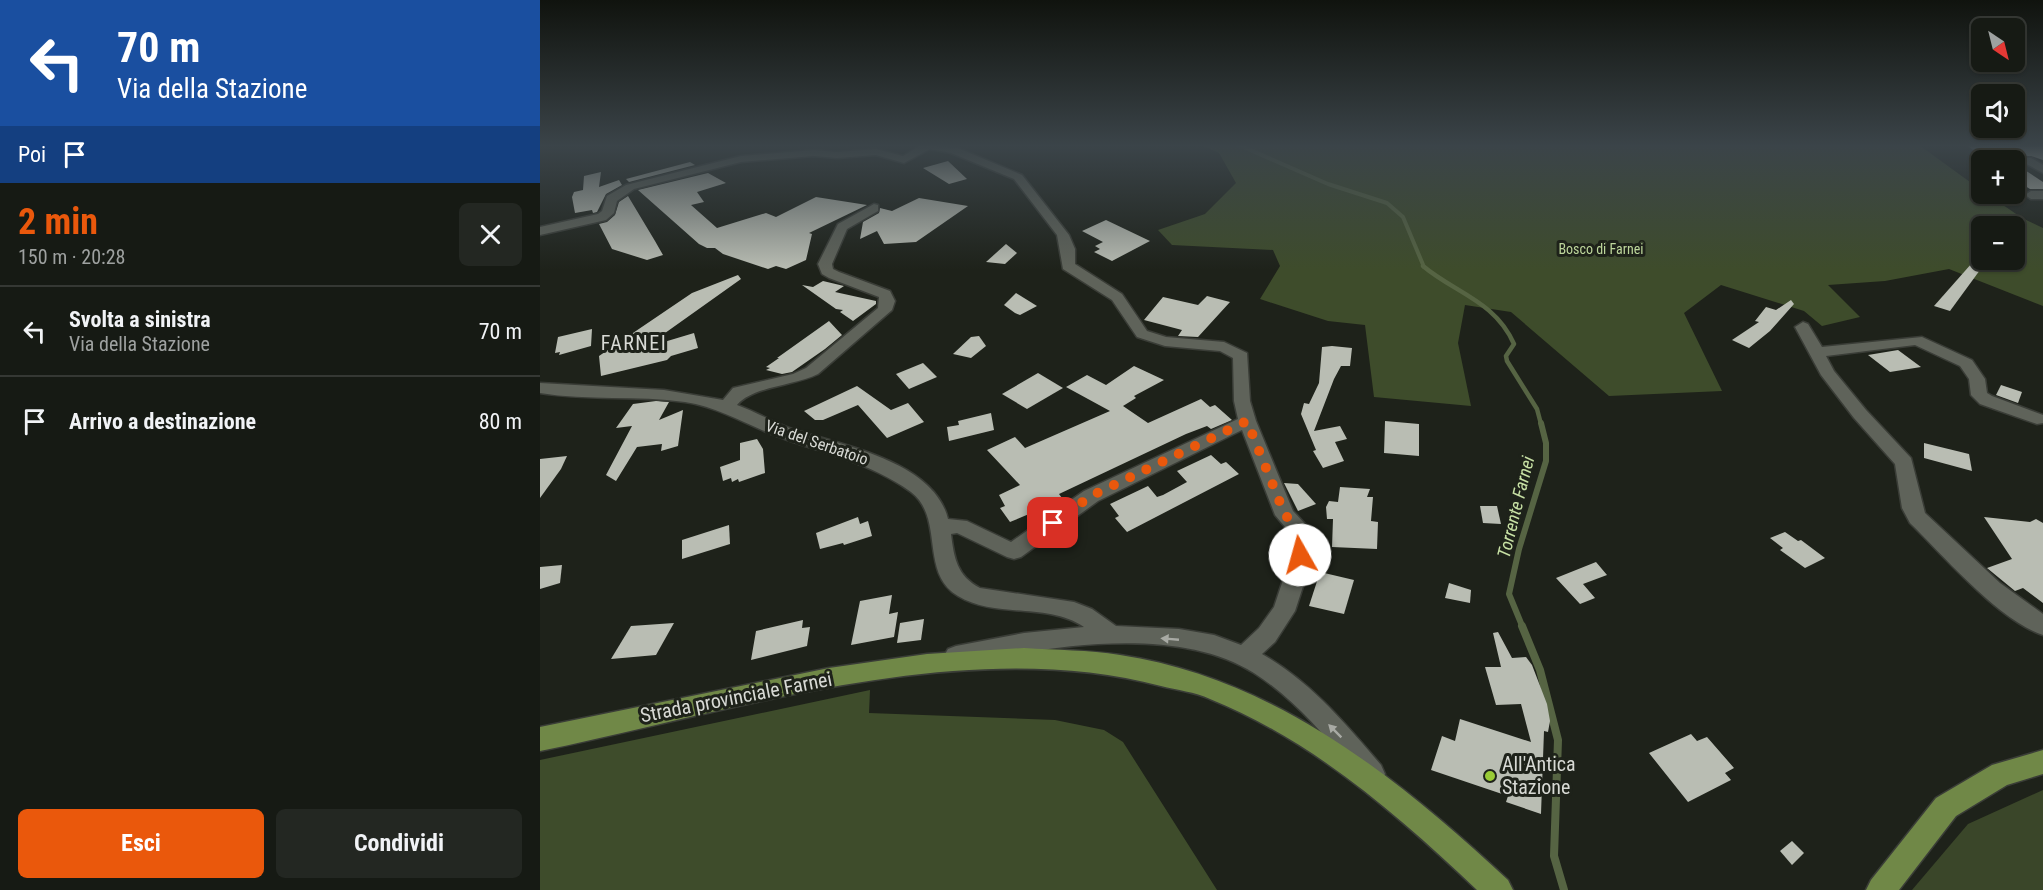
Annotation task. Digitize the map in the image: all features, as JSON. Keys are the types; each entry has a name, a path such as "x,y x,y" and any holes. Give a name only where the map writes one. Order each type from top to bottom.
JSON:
{"main road":[{"name":"Strada provinciale Farnei","path":"540,739 763,691 934,661 1005,656 1105,663 1143,669 1203,685 1250,705 1303,732 1387,791 1498,890"},
{"path":"1881,890 1946,807 2001,774 2043,762"}],"street":[{"path":"540,231 606,215 610,209 611,199 632,187"},
{"path":"1025,187 1063,235 1068,249 1068,266 1117,297 1142,334 1166,341 1224,347 1241,356 1242,401 1247,421 1285,515 1302,532 1298,568 1284,610 1267,635 1245,656"},
{"path":"726,407 739,392 798,378 812,371 885,310 888,302 885,294 834,275 827,271 825,264 842,227 874,208"},
{"path":"1803,327 1815,353 1860,414 1904,462 1912,508 1917,518 1988,585 2026,616 2043,626"},
{"path":"1815,353 1917,340 1965,363 1977,379 1979,395 1986,400 2037,419"},
{"name":"Via del Serbatoio","path":"540,388 596,393 644,393 726,407 769,427 861,456 895,472 933,500 940,527 944,562 952,579 964,590 984,596 1074,611 1112,636"},
{"path":"940,527 960,526 996,545 1014,551 1091,496 1247,421"},
{"name":"Strada provinciale Farnei","path":"934,661 1005,645 1057,638 1112,636 1171,639 1210,644 1245,656 1275,674 1306,702 1387,791"}],"green space":[{"name":"Bosco di Farnei","path":"1232,187 1971,187 1971,204 2002,204 2019,216 1971,216 1971,270 2025,270 2025,219 2043,228 2043,306 1949,269 1885,281 1828,285 1860,317 1822,326 1804,311 1721,285 1684,313 1722,391 1609,396 1511,312 1465,305 1458,343 1471,406 1374,397 1365,325 1328,321 1260,299 1280,266 1273,250 1172,245 1158,230 1205,214"},
{"path":"870,690 869,713 1055,720 1104,730 1123,742 1217,890 540,890 540,760"},
{"path":"2043,790 2043,890 1912,890 1968,824"}],"building":[{"path":"583,187 619,187 606,194 597,212 593,213 592,210 575,213 572,197 574,192 583,190"},
{"path":"652,187 715,187 697,192 704,202 691,205 717,228 766,213 776,217 816,197 867,205 809,233 812,234 806,260 786,269 776,266 768,269 699,244 638,190"},
{"path":"2026,187 2043,187 2043,189 2030,189"},
{"path":"628,196 663,255 647,260 612,249 599,224 607,222 615,215 619,202"},
{"path":"919,198 968,206 916,242 884,244 877,231 860,239 863,222 879,213 880,208 892,211"},
{"path":"1106,220 1150,241 1112,261 1094,252 1100,249 1095,246 1103,242 1082,231"},
{"path":"1006,244 1017,253 1005,264 986,262"},
{"path":"1971,264 1971,270 1980,270 1950,311 1934,306"},
{"path":"738,275 741,279 644,348 694,333 698,348 671,356 667,360 601,376 599,356 692,293"},
{"path":"823,281 844,286 835,292 876,301 876,304 853,321 840,312 843,310 836,309 802,285 813,287"},
{"path":"1016,293 1037,306 1020,315 1015,313 1004,305"},
{"path":"1207,296 1230,302 1198,337 1178,336 1182,330 1144,320 1163,297 1198,305"},
{"path":"1791,300 1794,304 1770,331 1749,348 1732,340 1759,322 1755,321 1766,307 1776,310"},
{"path":"829,321 842,335 825,349 792,372 782,374 766,370 770,368 766,367 779,358 777,358"},
{"path":"592,329 591,346 559,355 560,352 555,353 558,337"},
{"path":"979,336 986,346 971,358 953,354 971,337"},
{"path":"1322,347 1352,348 1350,366 1341,366 1314,431 1340,426 1347,439 1335,442 1344,461 1323,468 1313,451 1316,450 1301,414 1304,403 1309,404 1319,383"},
{"path":"1898,350 1921,367 1890,372 1868,355"},
{"path":"923,363 937,377 909,389 896,374"},
{"path":"1134,366 1164,380 1134,396 1136,398 1123,406 1148,423 1201,399 1210,407 1215,405 1232,420 1211,429 1207,426 1186,434 1059,494 1062,498 1010,522 1000,508 1005,506 999,495 1020,485 987,450 1015,437 1025,448 1110,411 1066,387 1087,375 1106,385"},
{"path":"1038,373 1063,388 1027,409 1002,394"},
{"path":"2001,385 2022,392 2018,403 1996,395"},
{"path":"857,386 891,410 908,403 924,422 887,438 858,405 823,420 815,420 804,411"},
{"path":"669,402 659,420 683,410 678,446 661,451 662,444 637,447 616,481 606,475 632,426 616,428 633,404"},
{"path":"991,413 994,430 949,441 947,427 959,425 958,421"},
{"path":"1385,421 1419,424 1419,456 1384,453"},
{"path":"757,439 763,449 765,473 739,482 738,479 732,482 731,478 723,481 720,467 740,460 740,443"},
{"path":"1924,443 1969,454 1972,471 1924,458"},
{"path":"1211,455 1221,464 1226,462 1239,474 1127,532 1115,518 1119,516 1110,504 1148,486 1157,497 1163,495 1187,482 1177,471"},
{"path":"567,456 561,469 540,498 540,459"},
{"path":"1284,483 1298,484 1316,504 1298,511"},
{"path":"1340,487 1370,489 1367,497 1373,497 1371,521 1378,522 1377,549 1332,547 1333,519 1327,519 1326,507 1329,501 1338,502"},
{"path":"1480,506 1497,506 1501,524 1483,523"},
{"path":"858,517 860,524 868,521 872,536 844,545 843,543 820,549 816,533"},
{"path":"1984,517 2030,522 2036,519 2043,523 2043,603 2023,588 2015,591 1987,568 2012,559"},
{"path":"729,525 730,544 682,559 682,540"},
{"path":"1785,532 1798,541 1801,540 1825,558 1805,568 1780,550 1783,548 1770,538"},
{"path":"1596,562 1607,575 1583,584 1595,598 1580,604 1556,578"},
{"path":"562,565 560,583 540,589 540,567"},
{"path":"1320,572 1354,580 1344,614 1309,606"},
{"path":"1449,583 1471,590 1470,603 1445,598"},
{"path":"892,595 889,614 898,612 894,637 851,645 860,601"},
{"path":"924,619 921,640 897,643 900,623"},
{"path":"803,620 802,628 810,627 807,646 751,660 756,631"},
{"path":"674,623 656,655 611,659 631,626"},
{"path":"1498,632 1512,658 1526,657 1532,665 1547,704 1550,721 1548,732 1544,731 1541,814 1506,802 1508,796 1431,770 1442,736 1455,741 1460,719 1531,742 1521,704 1496,705 1485,667 1501,667 1493,633"},
{"path":"1691,734 1697,741 1707,737 1734,768 1725,773 1731,780 1688,802 1649,753"},
{"path":"1792,841 1804,853 1792,865 1780,851"}],"waterway":[{"name":"Torrente Farnei","path":"1336,187 1387,203 1403,217 1424,267"},
{"name":"Torrente Farnei","path":"1424,267 1485,308 1506,329 1514,344 1506,356 1507,361 1537,409 1541,424"},
{"name":"Torrente Farnei","path":"1523,628 1509,594 1519,549 1546,461 1546,443 1541,423"},
{"name":"Torrente Farnei","path":"1522,626 1540,670 1558,740 1554,856 1564,890"}],"place":[{"name":"All'Antica Stazione","path":"1490,776"}],"district":[{"name":"FARNEI","path":"634,343"}],"route":[{"path":"1053,523 1091,496 1247,421 1285,515 1302,532 1300,555"}]}
